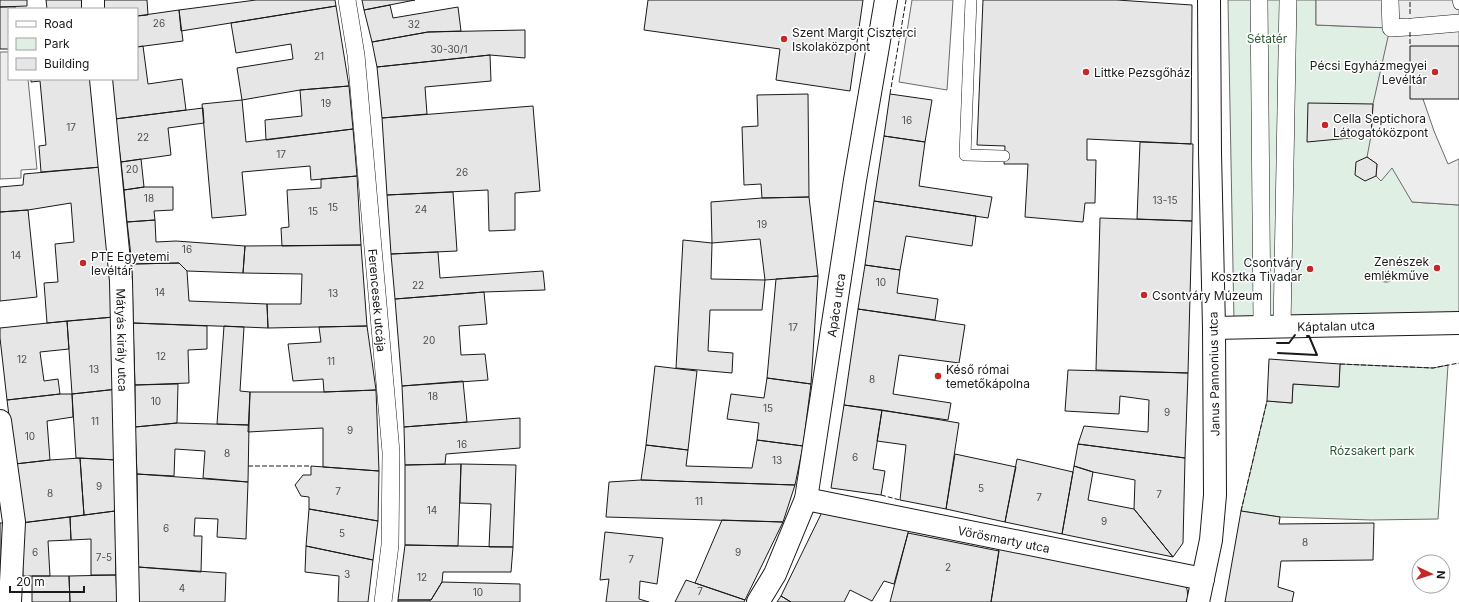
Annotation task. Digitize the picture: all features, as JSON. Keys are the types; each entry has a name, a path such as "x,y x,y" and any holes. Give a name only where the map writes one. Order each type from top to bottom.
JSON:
{"street":[{"name":"Ferencesek utcája","path":"347,0 356,55 391,452 390,545 383,602"},
{"name":"Apáca utca","path":"758,602 775,574 806,499 855,180 886,0"},
{"name":"Janus Pannonius utca","path":"1198,602 1211,540 1215,495 1209,0"},
{"path":"1259,0 1272,325"},
{"path":"1272,325 1288,0"},
{"path":"1390,0 1390,28 1459,24"},
{"name":"Mátyás király utca","path":"101,80 122,281 128,602"},
{"name":"Káptalan utca","path":"1214,328 1272,325 1459,323"},
{"path":"0,422 14,522 10,602"},
{"name":"Vörösmarty utca","path":"806,499 1202,579"}],"lane":[{"path":"971,0 965,155 1004,156"},
{"path":"1458,0 1459,4"}],"green space":[{"name":"Sétatér","path":"1228,0 1316,0 1316,25 1391,28 1412,202 1459,205 1459,317 1234,322"},
{"name":"Rózsakert park","path":"1340,364 1433,368 1448,365 1438,519 1371,520 1280,517 1241,511 1267,401 1292,403 1293,384 1339,387"}],"shaded area":[{"path":"912,0 953,0 947,90 899,82"},
{"path":"1316,0 1459,0 1459,46 1423,99 1434,131 1448,164 1459,159 1459,205 1412,202 1392,168 1381,181 1376,176 1377,164 1367,157 1371,136 1373,104 1390,28 1316,25"},
{"path":"0,52 8,52 8,80 28,80 37,169 21,170 21,178 0,179"}],"building":[{"path":"0,0 27,0 27,6 0,7"},
{"path":"46,0 83,0 84,8 47,8"},
{"path":"100,0 147,0 148,15 138,16 138,8 101,8"},
{"path":"256,0 335,0 336,6 181,31 179,10"},
{"path":"362,0 415,0 364,10"},
{"name":"Szent Margit Ciszterci Iskolaközpont","path":"648,0 863,0 850,91 776,80 780,49 644,30"},
{"name":"Littke Pezsgőház","path":"983,0 1117,0 1192,5 1191,144 1087,139 1087,160 1096,160 1095,203 1085,203 1083,222 1025,217 1028,164 1004,164 1005,146 977,145"},
{"path":"390,5 393,18 458,7 461,31 428,32 372,42 364,10"},
{"path":"336,6 349,86 300,90 242,100 237,68 293,59 291,44 236,53 231,23"},
{"path":"0,7 15,7 8,8 8,49 0,49"},
{"path":"179,10 183,41 138,47 138,16"},
{"path":"525,30 525,58 490,55 377,67 372,42 428,32"},
{"path":"143,46 148,84 182,79 186,110 115,119 110,80 138,80 138,47"},
{"name":"Pécsi Egyházmegyei Levéltár","path":"1410,46 1459,46 1459,99 1410,99"},
{"path":"490,55 491,81 425,87 427,114 382,118 377,67"},
{"path":"31,80 92,80 101,167 41,172 39,146 46,145 40,81 31,82"},
{"path":"349,86 353,129 266,140 265,120 302,116 300,90"},
{"path":"808,94 809,197 762,198 761,184 744,185 742,127 758,126 757,95"},
{"path":"890,94 932,100 925,142 884,136"},
{"path":"242,100 246,142 353,129 357,176 311,180 310,166 242,172 246,215 212,218 202,104"},
{"path":"1308,103 1373,104 1371,136 1307,142"},
{"path":"533,106 540,191 515,193 515,230 489,231 488,190 387,195 382,118"},
{"path":"203,108 204,123 168,128 171,155 121,162 115,119"},
{"path":"884,136 925,142 919,186 992,197 988,218 874,201"},
{"path":"1140,142 1193,144 1192,221 1137,219"},
{"path":"1367,157 1377,164 1376,176 1365,181 1355,175 1356,162"},
{"path":"141,159 144,187 124,190 121,162"},
{"name":"PTE Egyetemi levéltár","path":"101,167 114,317 47,323 44,283 58,282 55,244 74,242 71,203 28,210 0,212 0,187 23,185 24,174"},
{"path":"357,176 361,245 282,246 281,228 289,227 287,190 321,188 321,179"},
{"path":"144,187 173,187 173,210 154,211 155,220 127,222 124,190"},
{"path":"453,192 457,251 391,254 387,195"},
{"path":"809,197 818,276 765,280 760,239 712,243 711,202 762,198"},
{"path":"874,201 976,216 972,246 906,236 900,270 865,265"},
{"path":"28,210 37,297 0,301 0,212"},
{"name":"Csontváry Múzeum","path":"1100,218 1192,221 1188,373 1096,370"},
{"path":"155,220 156,242 176,241 245,246 243,273 187,271 179,263 132,264 127,222"},
{"path":"683,240 712,243 711,279 765,280 762,310 710,310 708,351 733,353 732,373 676,368"},
{"path":"361,245 367,326 268,328 267,304 301,304 302,274 243,273 245,246"},
{"path":"438,252 440,278 543,271 545,290 484,292 395,299 391,254"},
{"path":"179,263 187,271 189,301 267,304 268,328 133,323 132,264"},
{"path":"865,265 900,270 897,293 938,299 935,320 858,309"},
{"path":"818,276 811,384 767,378 776,279"},
{"path":"484,292 487,324 459,326 461,355 485,354 488,380 402,386 395,299"},
{"path":"858,309 965,325 959,363 899,355 893,394 951,403 948,420 844,405"},
{"path":"114,317 118,389 72,394 67,321"},
{"path":"67,321 69,349 40,352 44,381 58,379 60,394 7,400 0,328"},
{"path":"133,323 207,326 207,349 188,350 189,383 135,385"},
{"path":"224,326 244,327 240,391 250,392 249,425 217,424"},
{"path":"367,326 376,390 324,392 323,379 293,381 288,344 321,342 319,327"},
{"path":"1269,359 1340,364 1339,387 1293,384 1292,403 1267,401"},
{"path":"655,366 697,371 688,450 646,445"},
{"path":"1068,370 1188,373 1185,458 1078,444 1084,426 1148,432 1149,400 1120,396 1119,414 1065,411"},
{"path":"767,378 811,384 803,446 757,440 759,423 727,419 731,394 764,398"},
{"path":"463,381 467,422 404,427 402,386"},
{"path":"178,384 177,423 135,427 135,385"},
{"path":"118,389 117,460 76,458 72,394"},
{"path":"376,390 379,471 323,467 323,428 248,432 250,392"},
{"path":"72,394 73,417 47,421 50,460 15,464 7,400"},
{"path":"844,405 882,410 873,469 885,471 881,495 831,488"},
{"path":"882,410 959,423 946,509 900,500 906,445 877,441"},
{"path":"520,418 520,448 446,454 445,464 405,465 404,427"},
{"path":"177,423 249,425 248,482 203,478 205,451 175,449 174,476 137,474 135,427"},
{"path":"757,440 803,446 795,485 641,480 646,445 688,450 686,466 752,468"},
{"path":"1078,444 1185,458 1183,543 1173,557 1134,509 1135,480 1093,472 1074,466"},
{"path":"955,454 1016,467 1005,522 946,509"},
{"path":"80,458 84,515 21,523 15,464"},
{"path":"80,458 117,460 115,511 84,515"},
{"path":"1017,459 1073,472 1062,534 1005,522"},
{"path":"461,464 458,546 405,545 405,465"},
{"path":"461,464 516,465 513,547 489,547 491,504 460,503"},
{"path":"311,466 379,471 378,521 309,509 309,497 301,496 295,485 303,475 311,475"},
{"path":"1074,466 1093,472 1088,500 1134,509 1173,557 1062,534"},
{"path":"137,474 248,482 246,539 217,537 218,519 195,518 194,536 202,536 201,572 138,567"},
{"path":"641,480 795,485 783,522 606,517 609,482"},
{"path":"824,508 909,526 894,584 884,581 872,601 850,590 844,602 791,602 781,596"},
{"path":"309,509 378,521 373,560 306,546"},
{"path":"115,511 116,575 91,575 91,539 71,540 70,517"},
{"path":"1241,511 1280,517 1279,524 1374,523 1373,560 1281,561 1278,587 1294,592 1292,602 1225,602"},
{"path":"70,517 71,540 48,541 50,576 23,576 21,523"},
{"path":"722,520 783,522 745,600 695,583"},
{"path":"0,523 6,523 0,602"},
{"path":"605,532 663,538 657,584 640,581 639,599 649,602 606,602 609,579 600,580"},
{"path":"908,533 999,551 991,602 890,602"},
{"path":"1000,543 1183,583 1187,589 1188,597 1186,602 991,602"},
{"path":"405,545 513,547 511,572 443,572 442,582 431,600 398,600"},
{"path":"306,546 373,560 368,602 338,602 339,576 305,572"},
{"path":"138,567 226,573 225,602 138,602"},
{"path":"116,575 117,602 70,602 69,576"},
{"path":"32,576 69,576 70,602 32,602"},
{"path":"686,580 745,600 744,602 675,602"},
{"path":"442,582 520,584 520,602 398,602 398,600 431,600"},
{"path":"781,596 791,602 777,602"}],"fence":[{"path":"890,94 906,0"},
{"path":"1410,0 1410,14"},
{"path":"1410,32 1410,46"},
{"path":"1340,364 1433,368 1459,363"},
{"path":"1241,511 1267,401"},
{"path":"248,466 311,466"},
{"path":"881,495 900,500"}],"wall":[{"path":"1277,343 1289,343 1295,335"},
{"path":"1278,353 1317,355 1309,336 1307,336"}],"place":[{"name":"Szent Margit Ciszterci Iskolaközpont","path":"784,39"},
{"name":"Littke Pezsgőház","path":"1086,72"},
{"name":"Pécsi Egyházmegyei Levéltár","path":"1435,72"},
{"name":"Cella Septichora Látogatóközpont","path":"1325,125"},
{"name":"PTE Egyetemi levéltár","path":"83,263"},
{"name":"Zenészek emlékműve","path":"1437,268"},
{"name":"Csontváry Kosztka Tivadar","path":"1310,269"},
{"name":"Csontváry Múzeum","path":"1144,295"},
{"name":"Késő római temetőkápolna","path":"938,376"}]}
